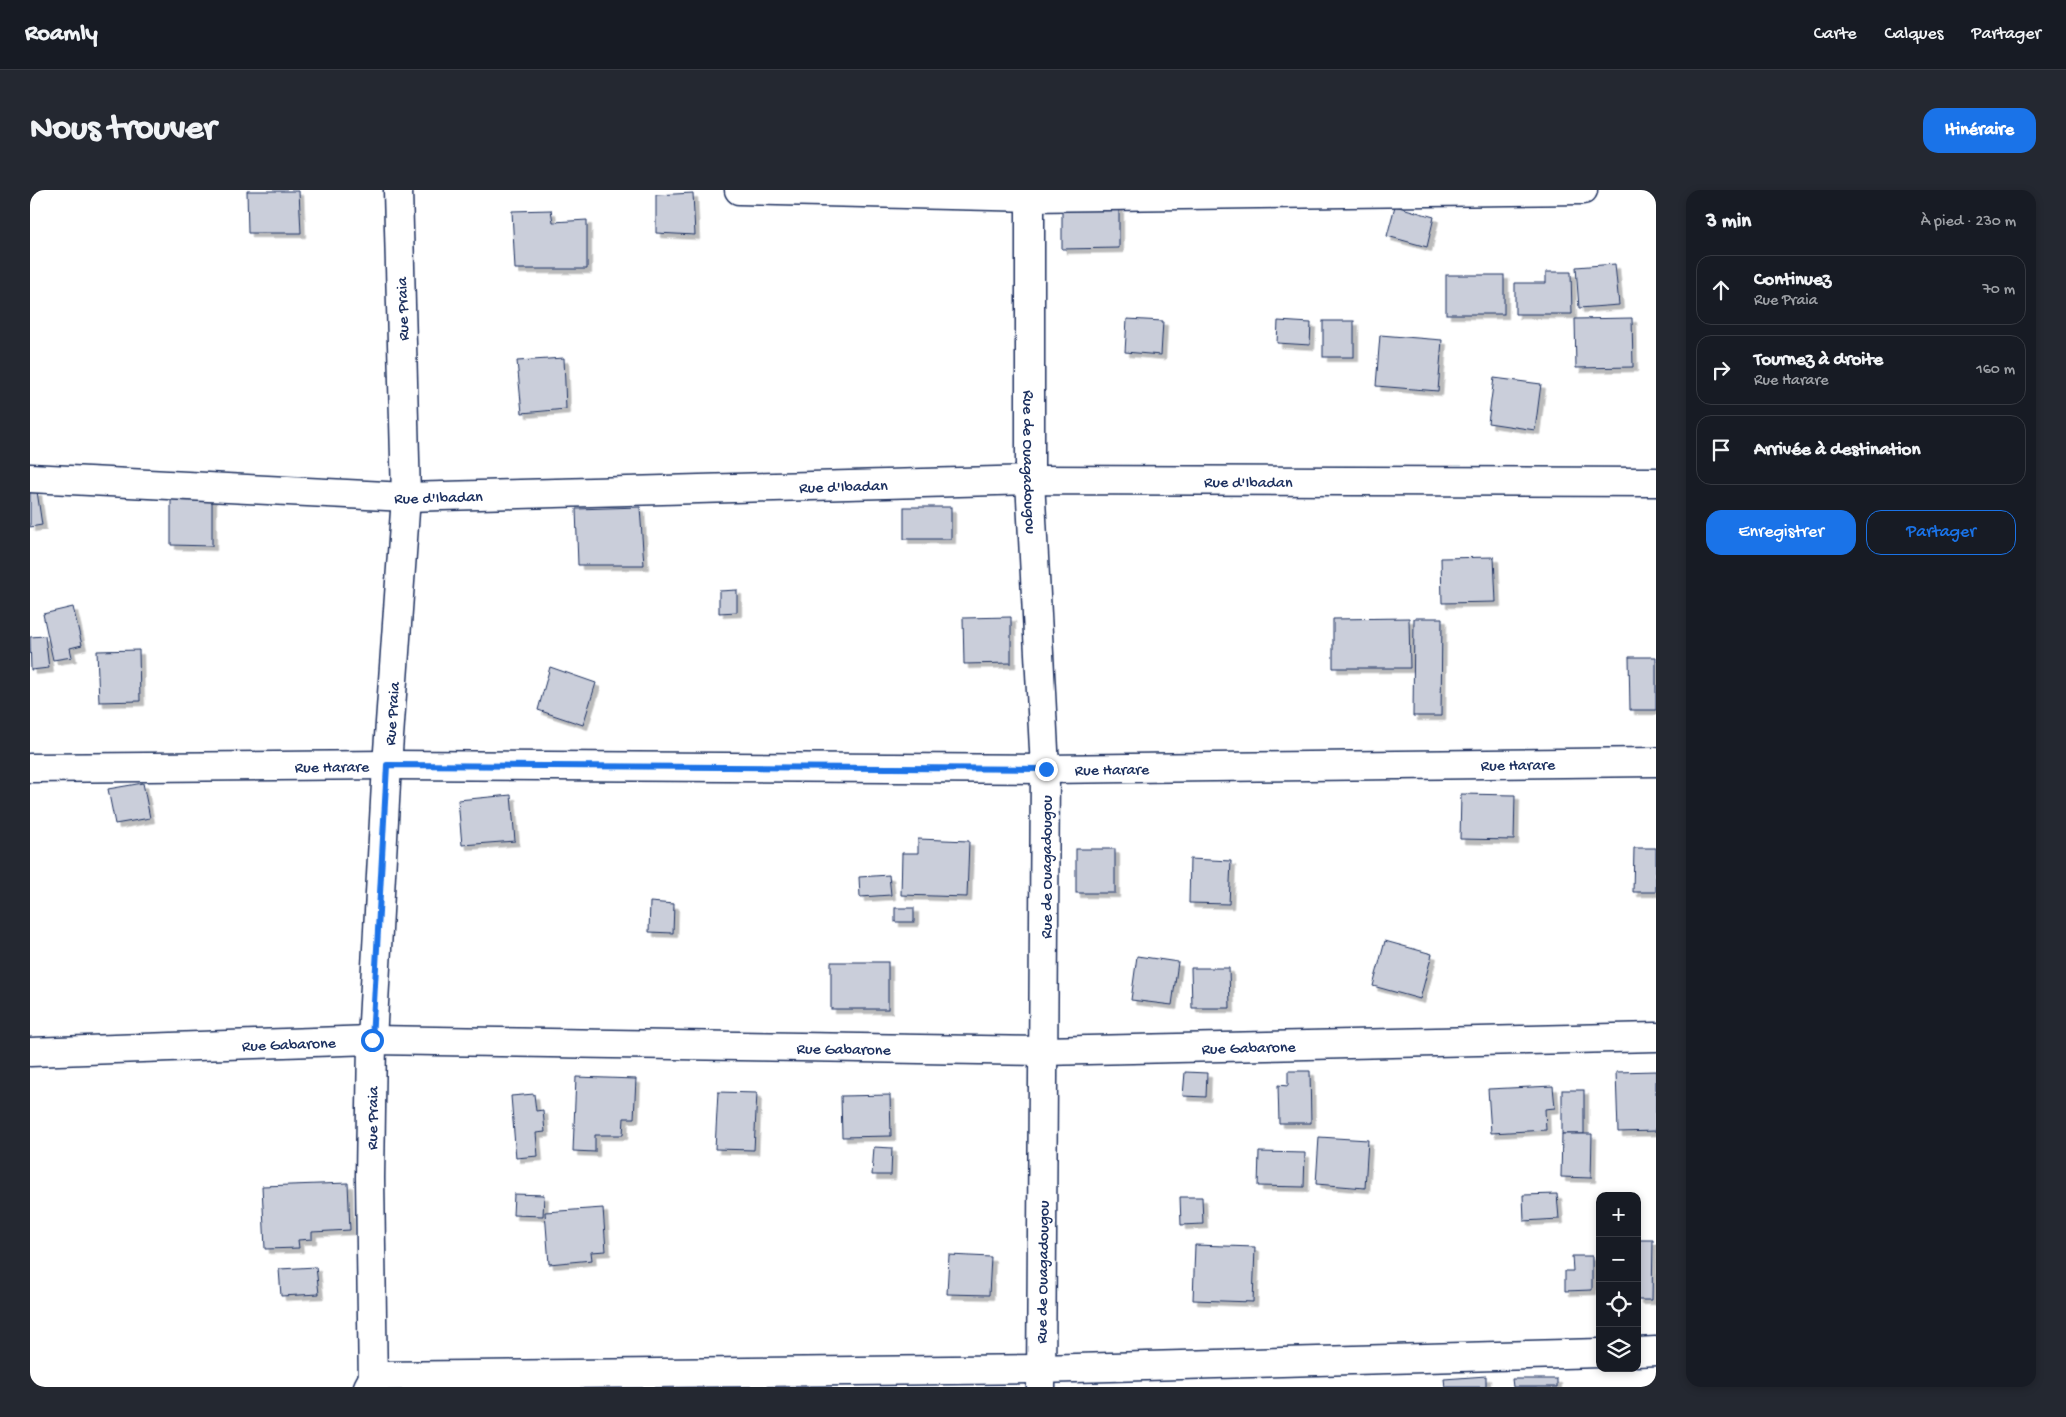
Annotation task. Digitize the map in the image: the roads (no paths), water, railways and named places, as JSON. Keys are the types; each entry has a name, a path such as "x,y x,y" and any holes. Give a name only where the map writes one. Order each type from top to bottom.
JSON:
{"street":[{"name":"Rue Praia","path":"372,1383 370,1178 372,1040 387,765 406,497 398,190"},
{"path":"740,190 1030,197 1583,190"},
{"name":"Rue de Ouagadougou","path":"1030,197 1030,480 1046,769 1040,1378"},
{"name":"Rue d'Ibadan","path":"30,478 406,497 1030,480 1656,482"},
{"name":"Rue Harare","path":"30,768 387,765 1046,769 1656,762"},
{"name":"Rue Gabarone","path":"30,1052 372,1040 1044,1051 1656,1037"},
{"path":"1641,1352 1656,1351"},
{"path":"372,1383 1040,1378 1596,1353"}]}
